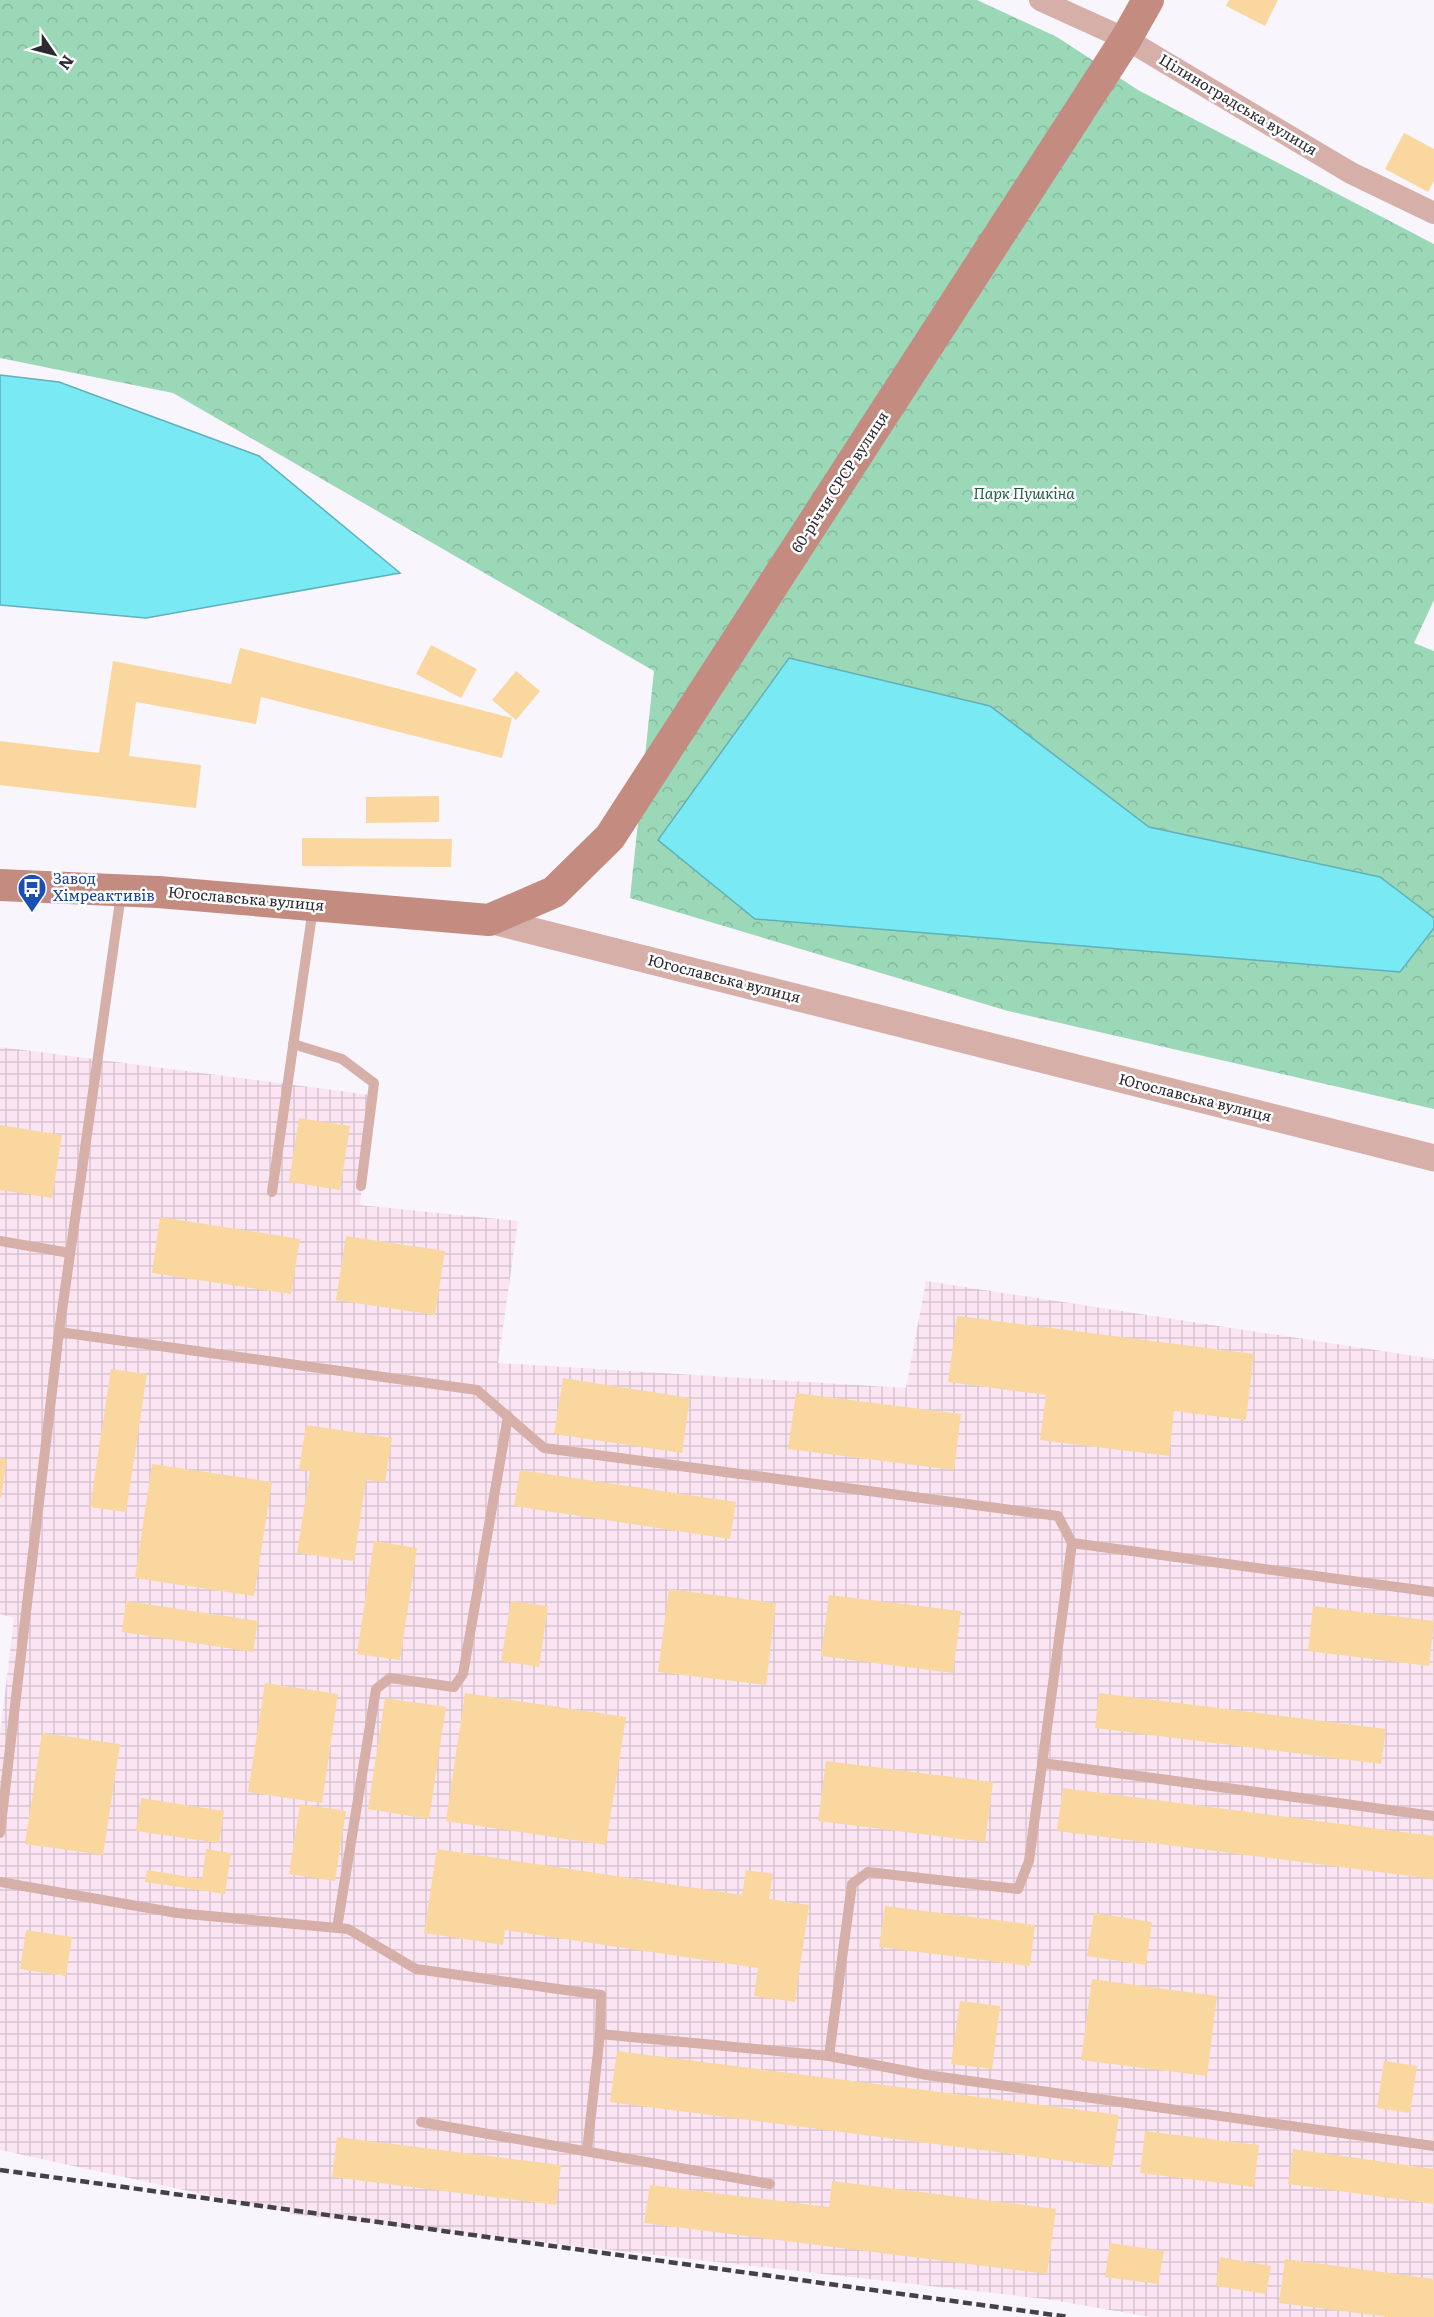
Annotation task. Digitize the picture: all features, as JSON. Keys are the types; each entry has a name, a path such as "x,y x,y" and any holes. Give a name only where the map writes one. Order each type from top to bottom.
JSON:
{"main road":[{"name":"60-річчя СРСР вулиця","path":"489,920 554,892 610,837 1126,39 1148,0"},
{"name":"Югославська вулиця","path":"0,885 122,891 489,920"}],"street":[{"name":"Цілиноградська вулиця","path":"1040,0 1126,39 1351,172 1434,213"},
{"name":"Югославська вулиця","path":"489,920 1434,1158"}],"lane":[{"path":"0,1833 59,1332 122,891"},
{"path":"272,1192 313,905"},
{"path":"293,1044 342,1059 374,1083 361,1186"},
{"path":"0,1241 70,1253"},
{"path":"59,1332 477,1390 544,1448 1058,1516 1072,1543 1029,1861 1018,1889 868,1872 852,1884 829,2056"},
{"path":"337,1928 376,1689 390,1678 454,1687 463,1674 508,1416"},
{"path":"1072,1543 1434,1592"},
{"path":"1042,1763 1434,1816"},
{"path":"0,1881 177,1913 348,1929 416,1969 602,1995 587,2151"},
{"path":"600,2034 829,2056 927,2075 1434,2146"},
{"path":"421,2122 770,2184"}],"shaded area":[{"path":"0,1047 371,1095 360,1205 518,1221 498,1363 906,1388 926,1281 1434,1359 1434,2317 1151,2317 1046,2299 298,2215 0,2150 0,1735 14,1618 0,1614"}],"green space":[{"name":"Парк Пушкіна","path":"0,0 977,0 1057,37 1138,90 1434,244 1434,600 1414,643 1434,651 1434,1109 1008,1011 630,898 654,671 173,393 0,358"}],"water":[{"path":"0,375 59,382 259,456 400,573 146,618 0,605"},
{"path":"789,658 990,706 1149,827 1380,877 1434,918 1434,928 1400,972 755,919 658,840"}],"building":[{"path":"1229,0 1278,0 1265,26 1226,6"},
{"path":"1404,133 1434,149 1434,181 1428,192 1385,169"},
{"path":"431,645 477,669 461,698 416,674"},
{"path":"240,648 512,718 502,758 261,697 256,724 136,702 129,756 201,765 196,808 0,785 0,741 99,753 113,661 231,684"},
{"path":"516,671 540,691 516,720 492,700"},
{"path":"439,796 439,822 366,823 366,797"},
{"path":"302,838 452,839 451,867 302,866"},
{"path":"299,1118 350,1126 340,1190 289,1182"},
{"path":"0,1125 62,1135 52,1198 0,1190"},
{"path":"160,1217 300,1239 291,1294 152,1273"},
{"path":"346,1236 445,1251 435,1315 336,1300"},
{"path":"957,1316 1254,1354 1246,1420 1174,1411 1169,1456 1040,1440 1046,1395 948,1382"},
{"path":"111,1369 147,1374 126,1512 90,1507"},
{"path":"563,1378 690,1398 682,1453 554,1434"},
{"path":"796,1393 961,1414 954,1470 788,1449"},
{"path":"306,1425 392,1438 385,1482 366,1480 354,1561 297,1553 310,1471 299,1470"},
{"path":"0,1458 7,1459 1,1498 0,1498"},
{"path":"152,1464 272,1482 254,1596 135,1578"},
{"path":"520,1470 736,1502 730,1539 514,1506"},
{"path":"374,1541 417,1548 400,1660 357,1654"},
{"path":"669,1589 776,1603 766,1685 658,1672"},
{"path":"829,1595 961,1611 953,1673 821,1656"},
{"path":"126,1601 258,1621 253,1652 122,1632"},
{"path":"511,1601 548,1606 539,1667 501,1661"},
{"path":"1313,1606 1434,1621 1429,1666 1308,1651"},
{"path":"265,1683 338,1694 322,1803 248,1792"},
{"path":"465,1693 626,1717 606,1845 446,1821"},
{"path":"1099,1693 1386,1729 1381,1764 1095,1728"},
{"path":"385,1698 446,1707 429,1819 368,1809"},
{"path":"42,1733 120,1744 103,1855 25,1844"},
{"path":"826,1761 993,1782 985,1842 818,1821"},
{"path":"1063,1788 1434,1836 1434,1879 1057,1831"},
{"path":"141,1798 224,1811 219,1843 136,1831"},
{"path":"300,1804 346,1811 335,1881 289,1874"},
{"path":"206,1849 231,1853 225,1894 145,1882 147,1870 202,1879"},
{"path":"437,1849 742,1895 746,1870 773,1874 769,1899 809,1905 795,2002 754,1996 758,1968 505,1930 503,1945 424,1933"},
{"path":"885,1906 1035,1925 1030,1966 879,1947"},
{"path":"1094,1913 1152,1922 1146,1965 1087,1956"},
{"path":"26,1930 72,1937 66,1976 20,1969"},
{"path":"1092,1979 1217,1996 1207,2076 1081,2060"},
{"path":"960,2001 1000,2006 992,2069 951,2064"},
{"path":"617,2051 1119,2115 1112,2167 610,2102"},
{"path":"1384,2061 1417,2066 1410,2113 1377,2108"},
{"path":"1145,2131 1259,2145 1254,2187 1140,2173"},
{"path":"337,2137 561,2165 556,2205 332,2177"},
{"path":"1293,2149 1434,2169 1434,2204 1288,2184"},
{"path":"832,2181 1056,2209 1047,2274 644,2223 650,2185 829,2207"},
{"path":"1110,2243 1164,2251 1158,2284 1105,2277"},
{"path":"1220,2257 1271,2266 1266,2294 1216,2286"},
{"path":"1285,2259 1434,2279 1434,2317 1389,2317 1279,2303"}],"railway":[{"path":"0,2170 1069,2317"}],"place":[{"name":"Завод Хімреактивів","path":"32,914"}]}
